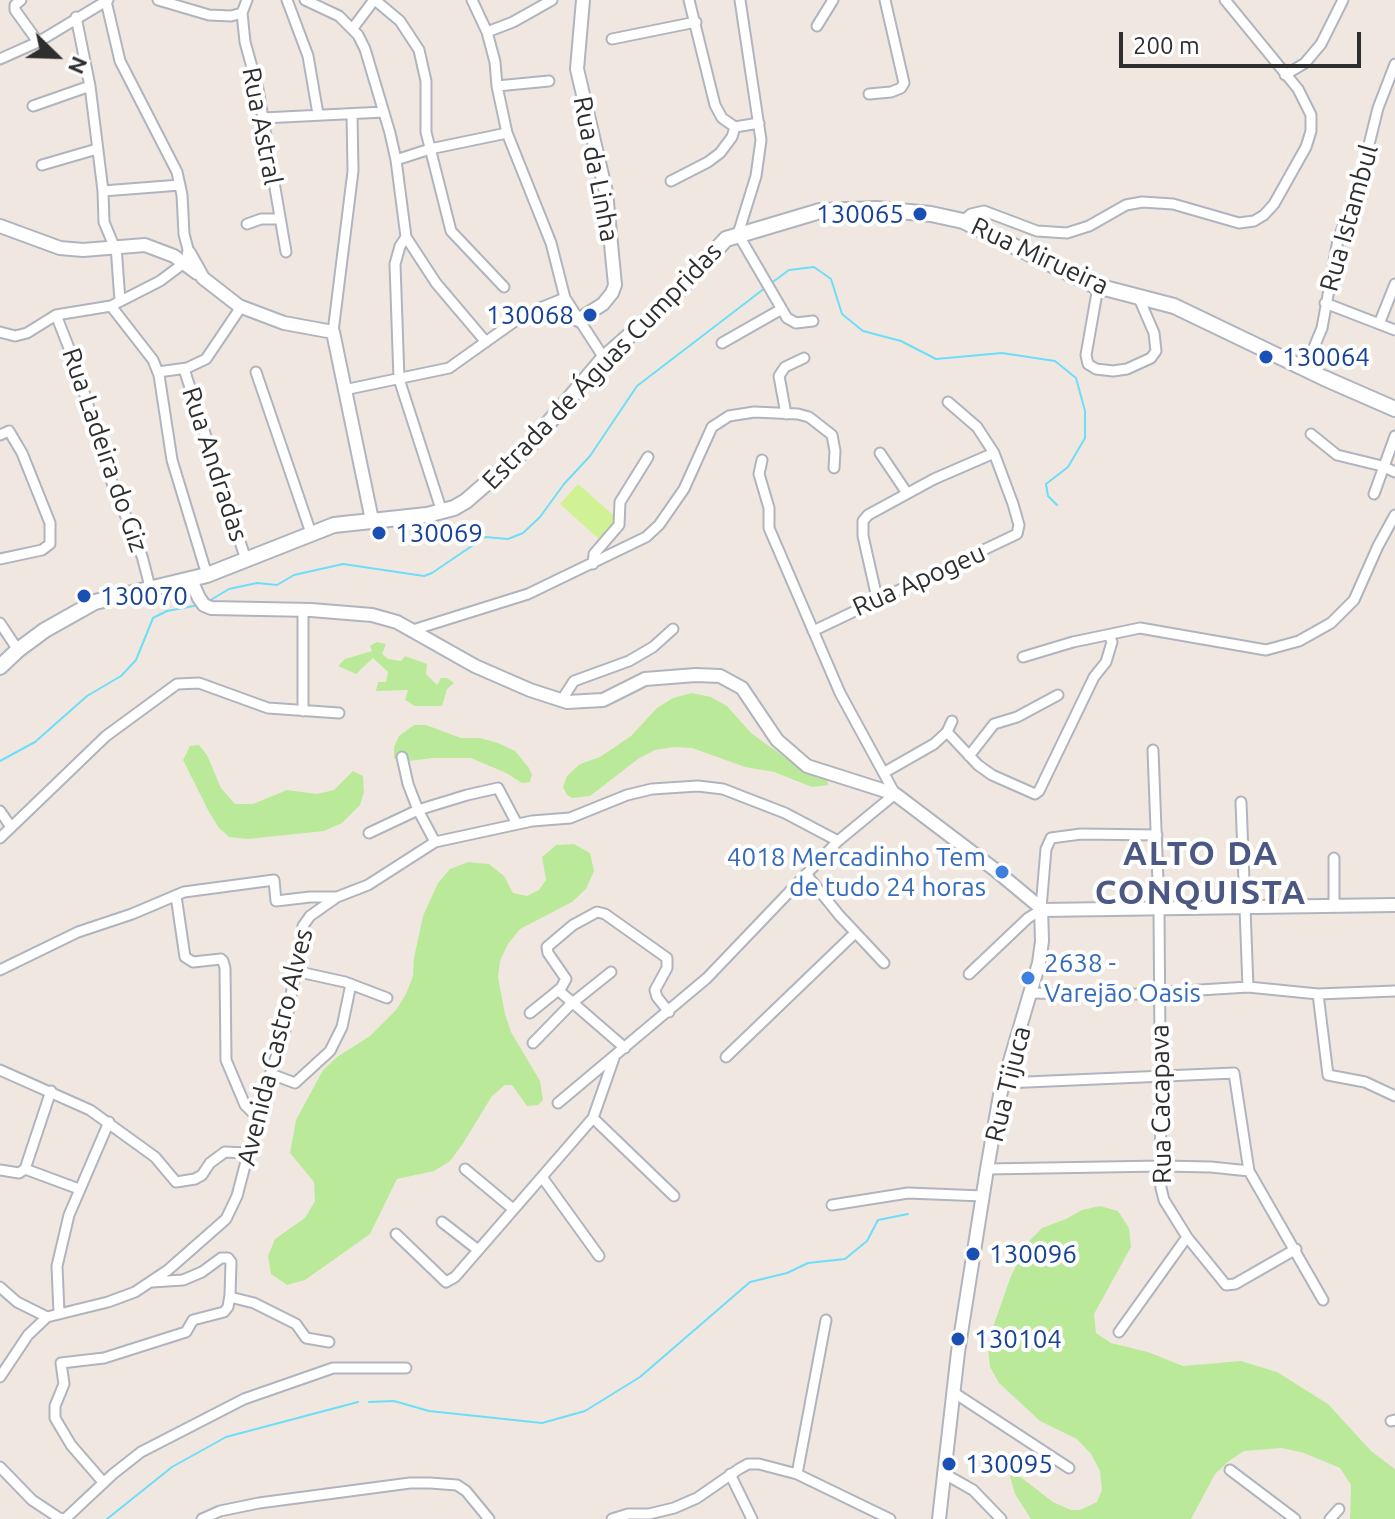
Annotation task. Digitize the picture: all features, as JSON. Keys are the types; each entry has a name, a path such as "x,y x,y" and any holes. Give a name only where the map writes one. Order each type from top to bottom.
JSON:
{"main road":[{"name":"Rua Mirueira","path":"761,228 835,209 912,212 963,221 1069,275 1098,287 1138,296 1194,315 1305,369"},
{"name":"Estrada de Águas Cumpridas","path":"0,667 18,650 68,615 95,602 207,575 334,525 442,512 466,501 510,464 552,421 604,358 671,299 726,239 761,228"},
{"path":"1305,369 1395,409"}],"street":[{"path":"21,0 15,5 15,10 38,42"},
{"path":"0,59 38,42 107,0 120,61 177,172 186,258 203,278 241,307 284,323 333,332"},
{"path":"158,0 184,4 223,17 242,13"},
{"name":"Rua Astral","path":"247,0 242,13 245,42 263,118 286,252"},
{"path":"287,0 308,56 318,114"},
{"path":"305,0 339,16 353,28 365,49 396,160 406,237 436,283 486,342"},
{"path":"353,28 375,0 400,21 419,50 426,81 426,132 451,231 504,287"},
{"path":"472,0 487,32 495,62 507,133 551,243 565,298 604,358"},
{"path":"487,32 513,22 552,0"},
{"name":"Rua da Linha","path":"578,320 603,304 615,285 606,192 577,69 583,0"},
{"path":"689,0 715,105 722,118 735,127 759,123"},
{"path":"740,0 761,140 756,176 738,234 780,310 791,322 813,321"},
{"path":"817,26 833,0"},
{"path":"869,94 891,92 901,88 904,83 885,0"},
{"path":"963,221 971,214 984,211 1037,231 1067,233 1089,226 1126,205 1151,202 1173,204 1239,223 1254,221 1274,204 1306,147 1311,131 1311,115 1307,103 1225,0"},
{"path":"1285,75 1305,63 1321,44 1343,0"},
{"path":"76,17 90,86 104,222 115,246 116,304 158,372 172,460 207,575"},
{"path":"612,39 696,22"},
{"name":"Rua Istambul","path":"1305,369 1322,328 1338,240 1360,181 1378,108 1395,64"},
{"path":"497,86 549,81"},
{"path":"33,106 90,86"},
{"path":"263,118 384,112"},
{"path":"352,114 353,171 333,332 372,520"},
{"path":"671,181 720,153 735,127"},
{"path":"396,160 430,149 507,133"},
{"path":"42,165 97,149"},
{"path":"103,191 180,185"},
{"path":"247,224 261,219 280,219"},
{"path":"0,226 60,248 83,250 145,245 186,258"},
{"path":"406,237 395,264 399,379 442,512"},
{"path":"0,332 15,336 27,333 56,315 116,304 160,281 186,258"},
{"path":"1379,324 1395,284"},
{"path":"1098,287 1086,355 1088,364 1096,369 1127,369 1151,358 1156,351 1154,333 1138,296"},
{"path":"344,390 449,368 525,314 565,298"},
{"path":"1325,303 1395,330"},
{"path":"158,372 184,369 206,359 241,307"},
{"path":"722,343 780,310"},
{"name":"Rua Ladeira do Giz","path":"56,315 73,355 111,480 142,556 150,587"},
{"path":"786,414 779,376 785,367 804,358"},
{"name":"Rua Andradas","path":"184,369 246,560"},
{"path":"256,372 311,533"},
{"path":"877,598 867,561 863,521 907,493 994,453 977,427 948,402"},
{"path":"413,630 509,601 631,546 659,525 684,489 707,437 719,421 739,413 809,417 832,435 834,468"},
{"path":"0,559 42,550 50,544 50,523 22,453 5,433"},
{"path":"1311,434 1337,455 1395,472"},
{"path":"1374,494 1395,436"},
{"path":"880,453 907,493"},
{"name":"Rua Apogeu","path":"813,631 877,598 1014,537 1019,525 994,453"},
{"path":"593,564 594,554 619,525 620,502 648,457"},
{"path":"762,460 759,474 769,508 769,528 840,693 895,794"},
{"path":"1023,657 1073,642 1140,628 1266,650 1299,641 1331,623 1354,600 1395,515"},
{"path":"191,580 201,601 211,608 372,615 413,630 475,666 561,701 603,700 645,679 720,676 742,688 773,735 807,766 895,794 1041,909"},
{"path":"303,611 303,711"},
{"path":"0,623 18,650"},
{"path":"561,701 574,681 629,661 653,647 673,629"},
{"path":"947,732 969,756 1003,781 1035,794 1087,690 1110,653 1112,642 1109,635"},
{"path":"0,838 106,736 177,684 199,683 251,704 339,713"},
{"path":"969,756 994,724 1017,717 1058,695"},
{"path":"885,772 925,751 947,732 952,721"},
{"name":"Rua Cacapava","path":"1153,750 1159,908 1161,1188 1164,1200 1187,1237 1223,1283 1230,1286 1296,1249"},
{"path":"402,757 418,810 435,842"},
{"name":"Avenida Castro Alves","path":"0,1377 28,1335 47,1317 135,1292 152,1282 226,1219 237,1196 264,1093 285,1030 303,926 310,916 337,897 368,885 435,842 517,824 581,815 627,795 652,789 698,786 723,789 785,813 838,841"},
{"path":"369,833 418,810 498,788 517,824"},
{"path":"558,1103 669,1012 739,946 838,841 895,794"},
{"path":"1241,802 1248,987"},
{"path":"0,811 11,827"},
{"path":"1041,909 1046,849 1051,838 1081,834 1157,835"},
{"path":"1334,858 1334,905"},
{"path":"806,874 884,963"},
{"path":"0,970 78,932 176,896 210,887 274,880 276,901 337,897"},
{"path":"176,896 185,957 193,962 223,961 226,1060 245,1105 259,1119"},
{"path":"969,974 1041,909 1395,905"},
{"name":"Rua Tijuca","path":"939,1519 953,1392 987,1169 1004,1083 1032,993 1042,941 1041,909"},
{"path":"530,1013 565,983 566,977 547,947 589,914 600,912 667,958 667,968 655,990 669,1012"},
{"path":"726,1057 855,933"},
{"path":"295,971 351,984 387,998"},
{"path":"533,1043 571,1004 611,972"},
{"path":"271,1074 295,1083 324,1058 336,1043 342,1027 351,984"},
{"path":"1032,993 1159,994 1248,987 1318,994 1395,991"},
{"path":"558,990 625,1048"},
{"path":"1318,994 1328,1075 1365,1082 1395,1096"},
{"path":"396,1234 446,1282 455,1277 593,1118 615,1055"},
{"path":"0,1070 51,1091 109,1122 155,1157 176,1182 202,1175 210,1163 225,1152 247,1153"},
{"path":"1004,1083 1234,1073 1249,1171 1323,1300"},
{"path":"0,1170 19,1173 25,1169 51,1091"},
{"path":"593,1118 674,1196"},
{"path":"59,1313 57,1266 69,1215 109,1122"},
{"path":"987,1169 1162,1166 1249,1171"},
{"path":"25,1169 79,1189"},
{"path":"465,1169 513,1209"},
{"path":"542,1177 599,1256"},
{"path":"832,1205 908,1193 983,1196"},
{"path":"442,1222 478,1250"},
{"path":"1119,1332 1187,1237"},
{"path":"103,1482 71,1445 55,1418 55,1406 64,1384 61,1363 104,1358 186,1332 193,1320 224,1312 230,1297 231,1262 225,1257 183,1280 152,1282"},
{"path":"0,1287 17,1302 47,1317"},
{"path":"230,1297 254,1303 296,1324 306,1338 329,1342"},
{"path":"797,1474 826,1320"},
{"path":"0,1467 20,1490 59,1518 71,1515 103,1482 141,1452 244,1399 333,1368 406,1368"},
{"path":"953,1392 1069,1468"},
{"path":"612,1519 674,1508 697,1498 748,1464 797,1474 873,1516 890,1519"},
{"path":"1230,1470 1295,1519"},
{"path":"943,1473 973,1490 1001,1519"},
{"path":"730,1474 752,1519"},
{"path":"202,1519 220,1511 259,1503 430,1483 457,1485 466,1491 489,1519"},
{"path":"1330,1519 1339,1509"}],"green space":[{"path":"578,484 618,519 601,541 560,504"},
{"path":"377,642 386,644 382,654 388,659 401,661 405,656 427,664 426,674 437,685 441,678 454,683 447,689 442,706 415,706 405,700 408,690 376,691 378,682 386,682 388,672 373,658 356,674 338,666 345,659 372,651 370,646"},
{"path":"692,693 711,697 727,706 751,733 810,774 827,778 828,785 812,787 774,772 745,767 692,748 674,747 655,750 638,759 590,796 572,798 567,795 563,787 567,776 580,764 600,757 631,736 657,708 673,698"},
{"path":"414,725 426,725 461,738 480,738 515,751 529,768 532,775 530,782 522,783 471,758 400,762 394,758 394,747 399,736"},
{"path":"199,745 207,755 221,788 235,804 253,804 287,790 317,794 334,790 353,771 363,776 364,792 360,805 342,823 324,831 248,839 229,837 209,812 183,760 190,746"},
{"path":"574,844 590,853 594,871 586,889 572,902 520,929 500,961 498,977 511,1032 540,1081 543,1100 538,1105 527,1106 512,1085 505,1085 492,1096 450,1161 434,1171 397,1179 370,1234 305,1280 287,1285 271,1274 268,1256 275,1239 305,1218 315,1201 314,1182 290,1153 296,1120 323,1070 370,1036 396,1010 406,994 413,976 423,916 438,883 450,869 468,862 489,864 504,876 513,893 527,896 539,890 546,880 542,857 556,845"},
{"path":"1100,1206 1118,1211 1129,1228 1131,1247 1094,1314 1096,1333 1111,1343 1148,1352 1183,1366 1241,1361 1277,1372 1328,1404 1371,1451 1395,1469 1395,1519 1350,1519 1351,1485 1340,1468 1304,1453 1282,1448 1244,1451 1229,1461 1215,1474 1191,1519 1031,1519 1015,1494 1010,1476 1014,1472 1053,1502 1071,1510 1080,1510 1097,1502 1102,1490 1100,1471 1091,1454 1077,1439 1040,1421 999,1383 990,1367 988,1348 1011,1276 1029,1241 1042,1228 1082,1210"}],"waterway":[{"path":"770,284 789,270 814,267 831,279 842,314 863,331 901,341 936,359 1002,353 1055,361 1076,378 1085,411 1085,438 1068,467 1046,484 1048,496 1057,505"},
{"path":"209,601 229,589 257,583 277,585 294,575 343,564 424,576 485,537 508,539 523,533 590,456 637,386 765,288"},
{"path":"0,761 35,742 87,696 121,676 136,660 153,618 167,611 199,605"},
{"path":"369,1402 394,1401 429,1411 542,1423 585,1411 640,1377 750,1282 787,1273 808,1263 845,1259 867,1241 878,1220 908,1214"},
{"path":"107,1519 172,1467 226,1437 358,1402"}],"place":[{"name":"130065","path":"920,214"},
{"name":"130068","path":"590,315"},
{"name":"130064","path":"1266,357"},
{"name":"130069","path":"379,533"},
{"name":"130070","path":"84,596"},
{"name":"4018 Mercadinho Tem de tudo 24 horas","path":"1002,872"},
{"name":"2638 - Varejão Oasis","path":"1028,978"},
{"name":"130096","path":"973,1254"},
{"name":"130104","path":"958,1339"},
{"name":"130095","path":"949,1464"}],"district":[{"name":"ALTO DA CONQUISTA","path":"1201,874"}]}
